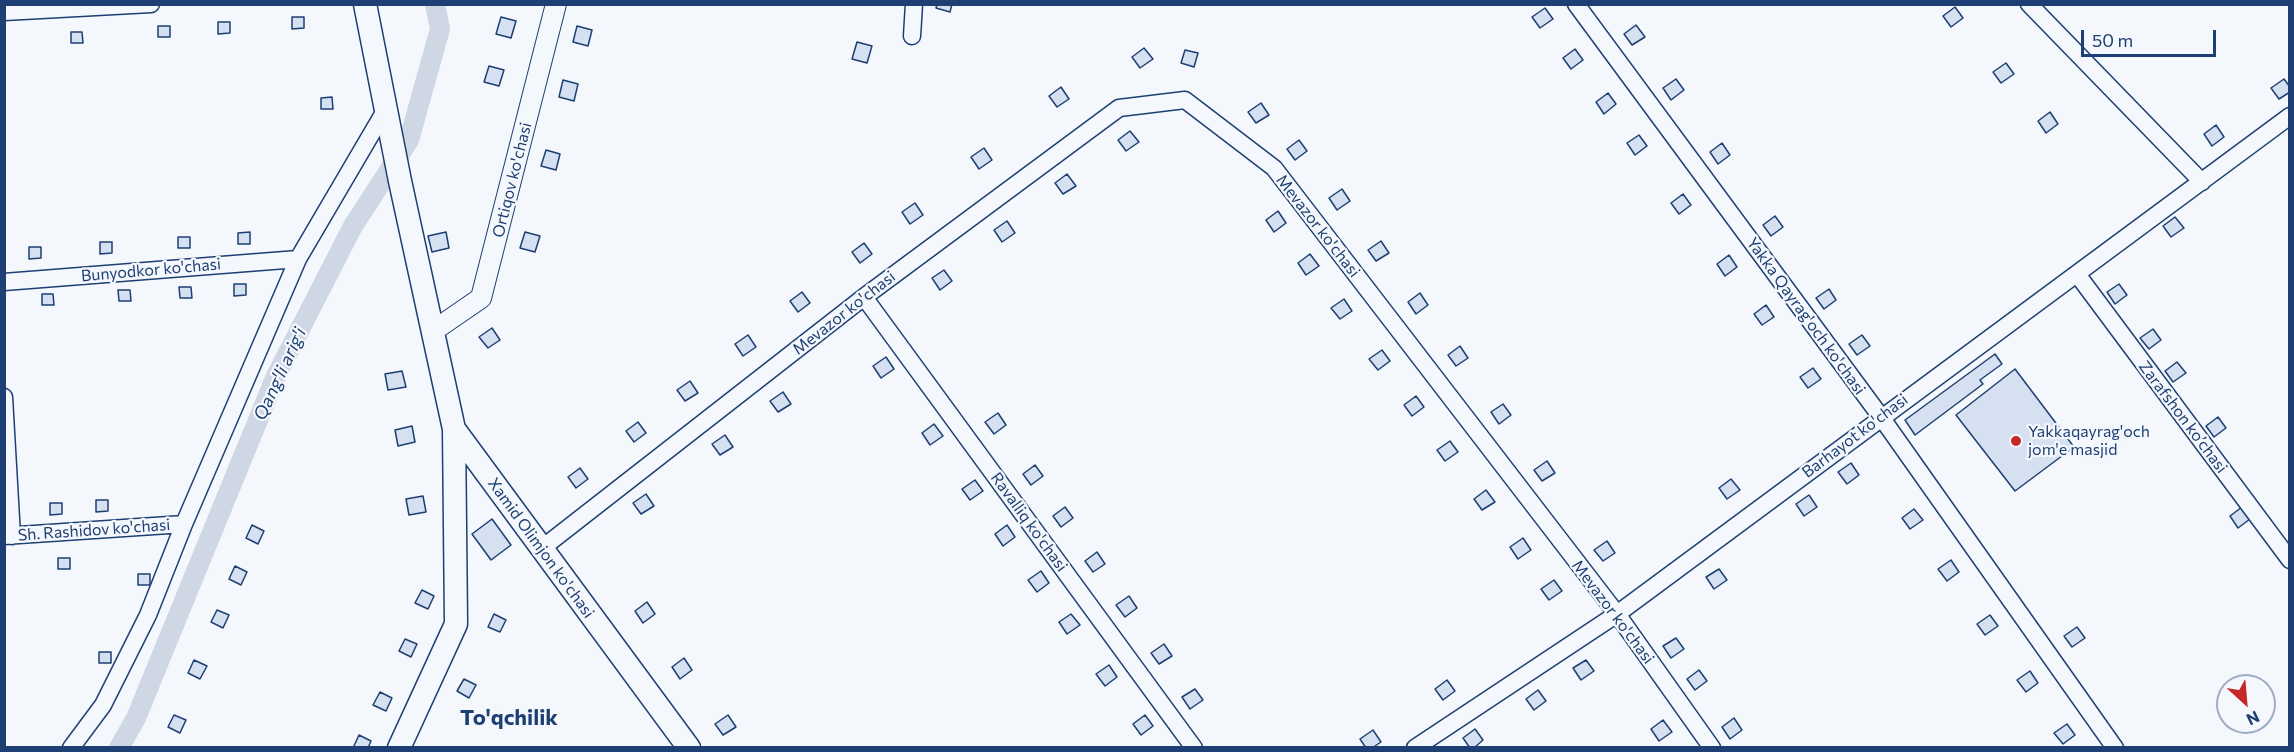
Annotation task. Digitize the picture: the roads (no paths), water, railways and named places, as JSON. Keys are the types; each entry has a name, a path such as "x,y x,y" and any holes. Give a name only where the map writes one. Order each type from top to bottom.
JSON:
{"main road":[{"path":"365,4 386,109"},
{"name":"Xamid Olimjon ko'chasi","path":"386,109 454,429 689,747"},
{"path":"399,747 456,624 454,429"}],"street":[{"path":"4,12 151,4"},
{"name":"Ortiqov ko'chasi","path":"433,331 481,298 556,4"},
{"path":"912,36 914,4"},
{"name":"Yakka Qayrag'och ko'chasi","path":"1576,4 1881,417 2115,747"},
{"path":"2029,4 2202,182"},
{"name":"Mevazor ko'chasi","path":"541,549 864,297 1119,108 1185,100 1274,168 1617,614 1712,747"},
{"path":"72,747 103,705 143,625 298,259 386,109"},
{"name":"Barhayot ko'chasi","path":"1416,747 1617,614 2289,116"},
{"name":"Bunyodkor ko'chasi","path":"4,282 298,259"},
{"name":"Zarafshon ko’chasi","path":"2078,274 2289,560"},
{"name":"Ravalliq ko'chasi","path":"864,297 1194,747"},
{"path":"4,397 8,536"},
{"name":"Sh. Rashidov ko'chasi","path":"8,536 184,524"}],"waterway":[{"name":"Qang'li arig'i","path":"119,748 136,718 276,376 353,226 409,140 440,29 435,4"}],"place":[{"name":"Yakkaqayrag'och jom'e masjid","path":"2016,441"}],"district":[{"name":"To'qchilik","path":"509,718"}]}
